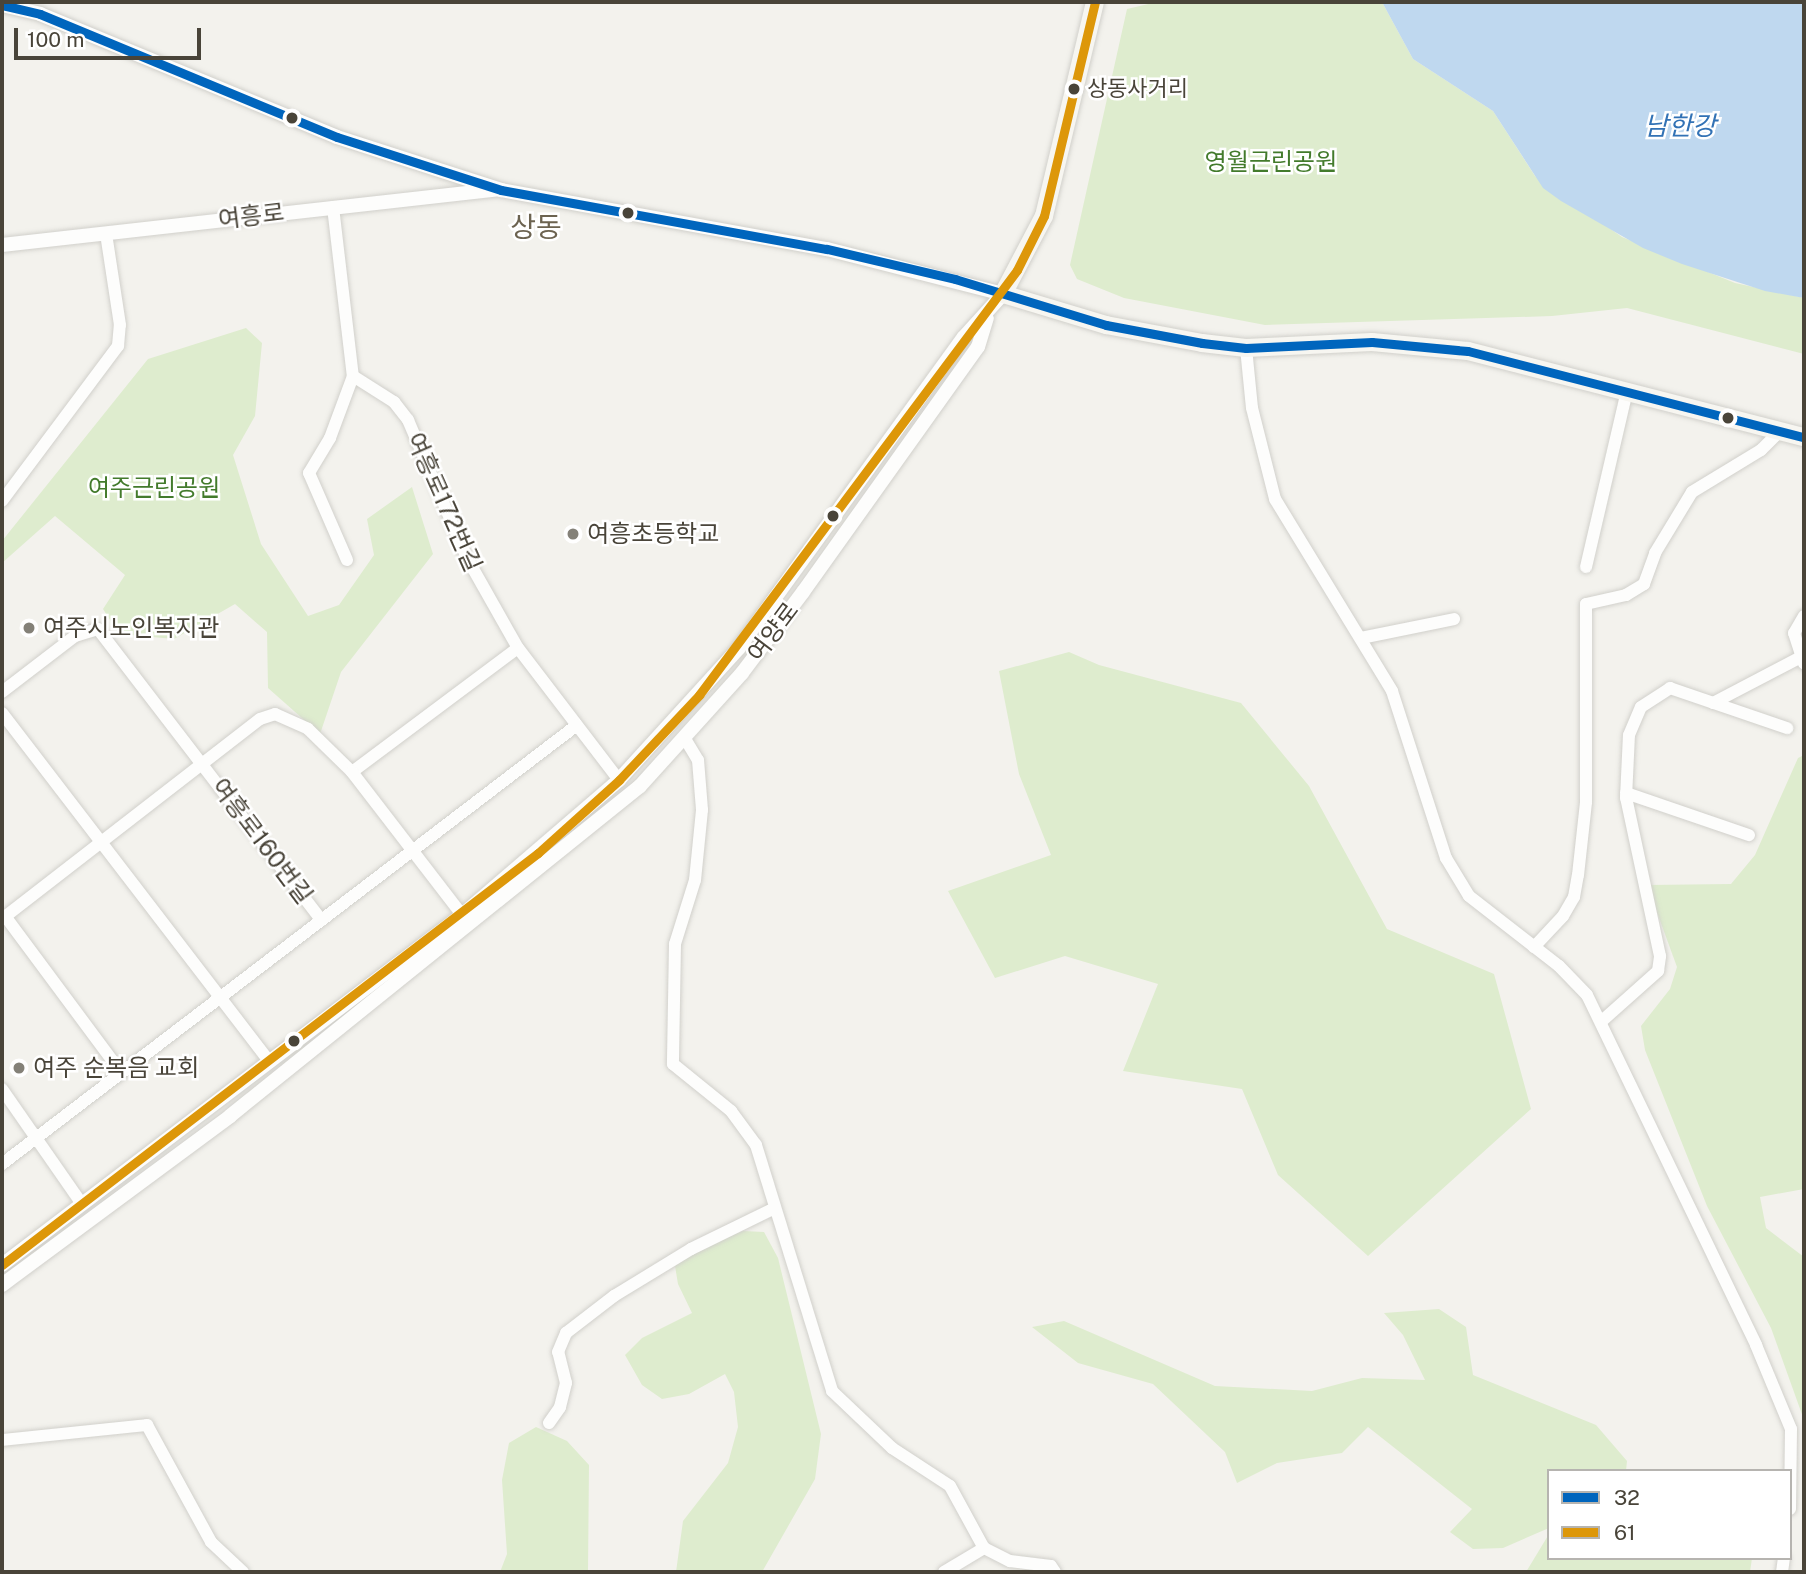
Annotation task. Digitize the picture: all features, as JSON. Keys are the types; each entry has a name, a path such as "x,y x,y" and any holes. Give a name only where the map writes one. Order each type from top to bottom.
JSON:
{"main road":[{"name":"여양로","path":"1003,294 1044,216 1095,2"},
{"path":"1003,294 1106,325 1245,348 1372,342 1468,351 1804,437"}],"street":[{"path":"2,5 40,14 337,137 501,190 827,249 1003,294"},
{"name":"여흥로","path":"2,245 501,190"},
{"path":"333,207 354,376 330,438 309,473 347,560"},
{"path":"2,501 118,346 120,325 106,233"},
{"name":"여양로","path":"2,1265 462,915 619,780 672,726 739,648 962,338 988,315 1003,294"},
{"name":"여양로","path":"2,1285 281,1075 590,831 684,737 742,673 978,347 988,315"},
{"path":"1245,348 1252,408 1275,499 1392,691 1436,837 1452,870 1489,915 1534,947 1578,985 1603,1020 1791,1429 1790,1469"},
{"name":"여흥로172번길","path":"354,376 394,402 408,420 467,558 517,648 619,780"},
{"path":"1586,567 1627,391"},
{"path":"1534,947 1563,916 1574,897 1578,875 1586,802 1586,604 1626,595 1644,584 1655,553 1692,492 1761,450 1781,430"},
{"path":"1713,703 1803,660 1794,633 1804,616"},
{"path":"1361,638 1454,619"},
{"name":"여흥로160번길","path":"2,692 75,636 98,629 321,920"},
{"path":"352,772 517,648"},
{"path":"1603,1020 1658,971 1660,956 1642,888 1626,793 1629,735 1641,707 1670,688 1787,728"},
{"path":"2,713 281,1075"},
{"name":"여흥로160번길","path":"121,1072 4,918 260,719 283,715 308,729 352,772 410,852 462,915"},
{"path":"410,852 577,726"},
{"path":"672,726 684,737 698,760 702,810 695,880 675,944 673,1064 731,1111 756,1145 832,1391 892,1448 950,1486 984,1548 1010,1561 1051,1566 1055,1572"},
{"path":"1626,793 1749,835"},
{"name":"여흥로160번길","path":"2,1164 410,852"},
{"path":"2,1089 34,1139 82,1204"},
{"path":"549,1423 560,1406 566,1383 558,1352 566,1333 614,1296 691,1249 775,1208"},
{"path":"2,1440 147,1425 211,1542 243,1572"},
{"path":"944,1572 984,1548"}],"green space":[{"name":"영월근린공원","path":"1157,2 1382,2 1413,59 1493,111 1535,176 1622,237 1735,283 1804,298 1804,354 1627,308 1552,316 1265,325 1124,298 1077,279 1070,265 1127,9"},
{"name":"여주근린공원","path":"246,328 262,343 255,416 233,455 261,544 308,616 339,605 374,555 367,519 412,487 433,554 341,672 320,734 268,688 267,632 235,604 174,639 119,634 103,609 125,575 55,516 2,563 2,541 148,359"},
{"path":"1069,652 1099,665 1241,703 1309,786 1387,929 1494,974 1531,1109 1368,1256 1278,1175 1242,1089 1123,1071 1158,984 1065,956 995,978 948,891 1051,855 1019,774 999,671"},
{"path":"1804,755 1804,1189 1760,1197 1766,1228 1804,1257 1804,1420 1771,1328 1707,1206 1645,1050 1641,1026 1670,989 1677,967 1647,885 1731,884 1755,855 1798,758"},
{"path":"743,1231 764,1232 778,1258 821,1434 815,1479 762,1572 676,1572 683,1521 728,1463 738,1427 734,1392 725,1374 689,1394 662,1399 642,1385 625,1355 642,1338 692,1313 678,1284 675,1266 706,1245"},
{"path":"1439,1309 1466,1327 1473,1375 1596,1425 1627,1461 1626,1469 1547,1469 1547,1529 1503,1548 1473,1549 1450,1532 1472,1509 1368,1427 1342,1453 1277,1463 1237,1483 1225,1452 1153,1384 1078,1363 1032,1327 1064,1321 1215,1386 1312,1391 1362,1378 1425,1380 1403,1335 1384,1313"},
{"path":"536,1427 567,1441 589,1465 588,1572 500,1572 507,1554 502,1480 509,1443"},
{"path":"1547,1537 1547,1560 1752,1560 1750,1572 1526,1572"}],"water":[{"name":"남한강","path":"1382,2 1804,2 1804,298 1765,291 1682,264 1643,248 1561,201 1543,188 1493,111 1413,59"}],"transit line":[{"name":"61","path":"2,1265 538,853 619,780 699,695 1017,270 1044,216 1095,2"},
{"name":"32","path":"2,5 40,14 337,137 501,190 827,249 955,279 1106,325 1202,343 1246,348 1372,342 1468,351 1804,437"}],"place":[{"name":"상동사거리","path":"1074,89"},
{"name":"여흥초등학교","path":"573,534"},
{"name":"여주시노인복지관","path":"29,628"},
{"name":"여주 순복음 교회","path":"19,1068"}],"district":[{"name":"상동","path":"536,227"}]}
